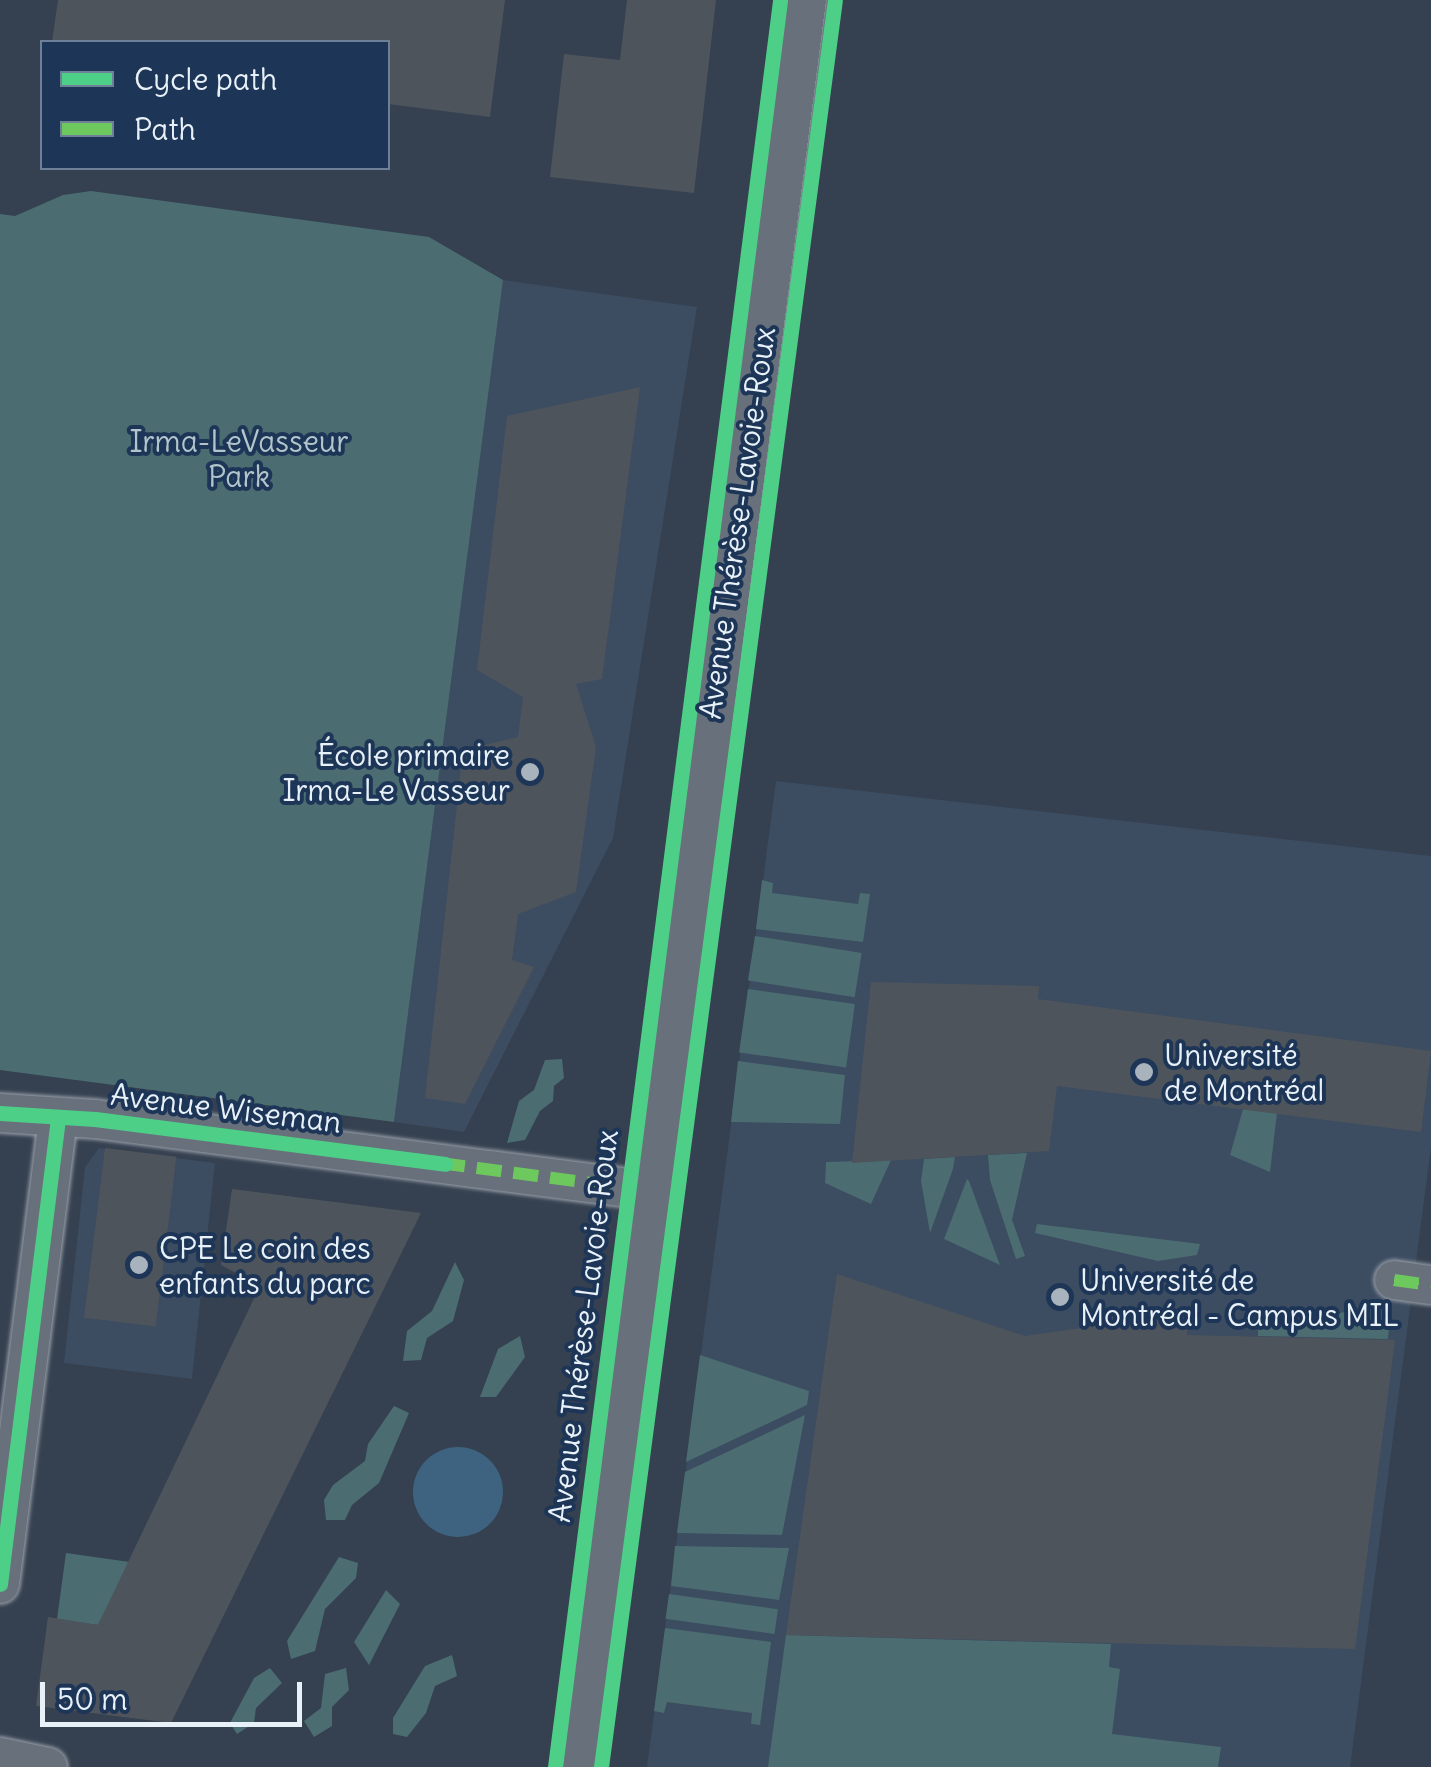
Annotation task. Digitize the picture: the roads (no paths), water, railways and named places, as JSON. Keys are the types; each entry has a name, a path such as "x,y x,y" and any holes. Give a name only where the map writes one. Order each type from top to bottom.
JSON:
{"street":[{"name":"Avenue Thérèse-Lavoie-Roux","path":"578,1767 807,0"},
{"name":"Avenue Wiseman","path":"0,1113 58,1120 95,1119 620,1187"},
{"path":"0,1584 58,1120"},
{"path":"0,1757 48,1767"}],"place":[{"name":"École primaire Irma-Le Vasseur","path":"530,772"},
{"name":"Université de Montréal","path":"1144,1072"},
{"name":"CPE Le coin des enfants du parc","path":"139,1265"},
{"name":"Université de Montréal - Campus MIL","path":"1060,1297"}],"park label":[{"name":"Irma-LeVasseur Park","path":"239,458"}]}
